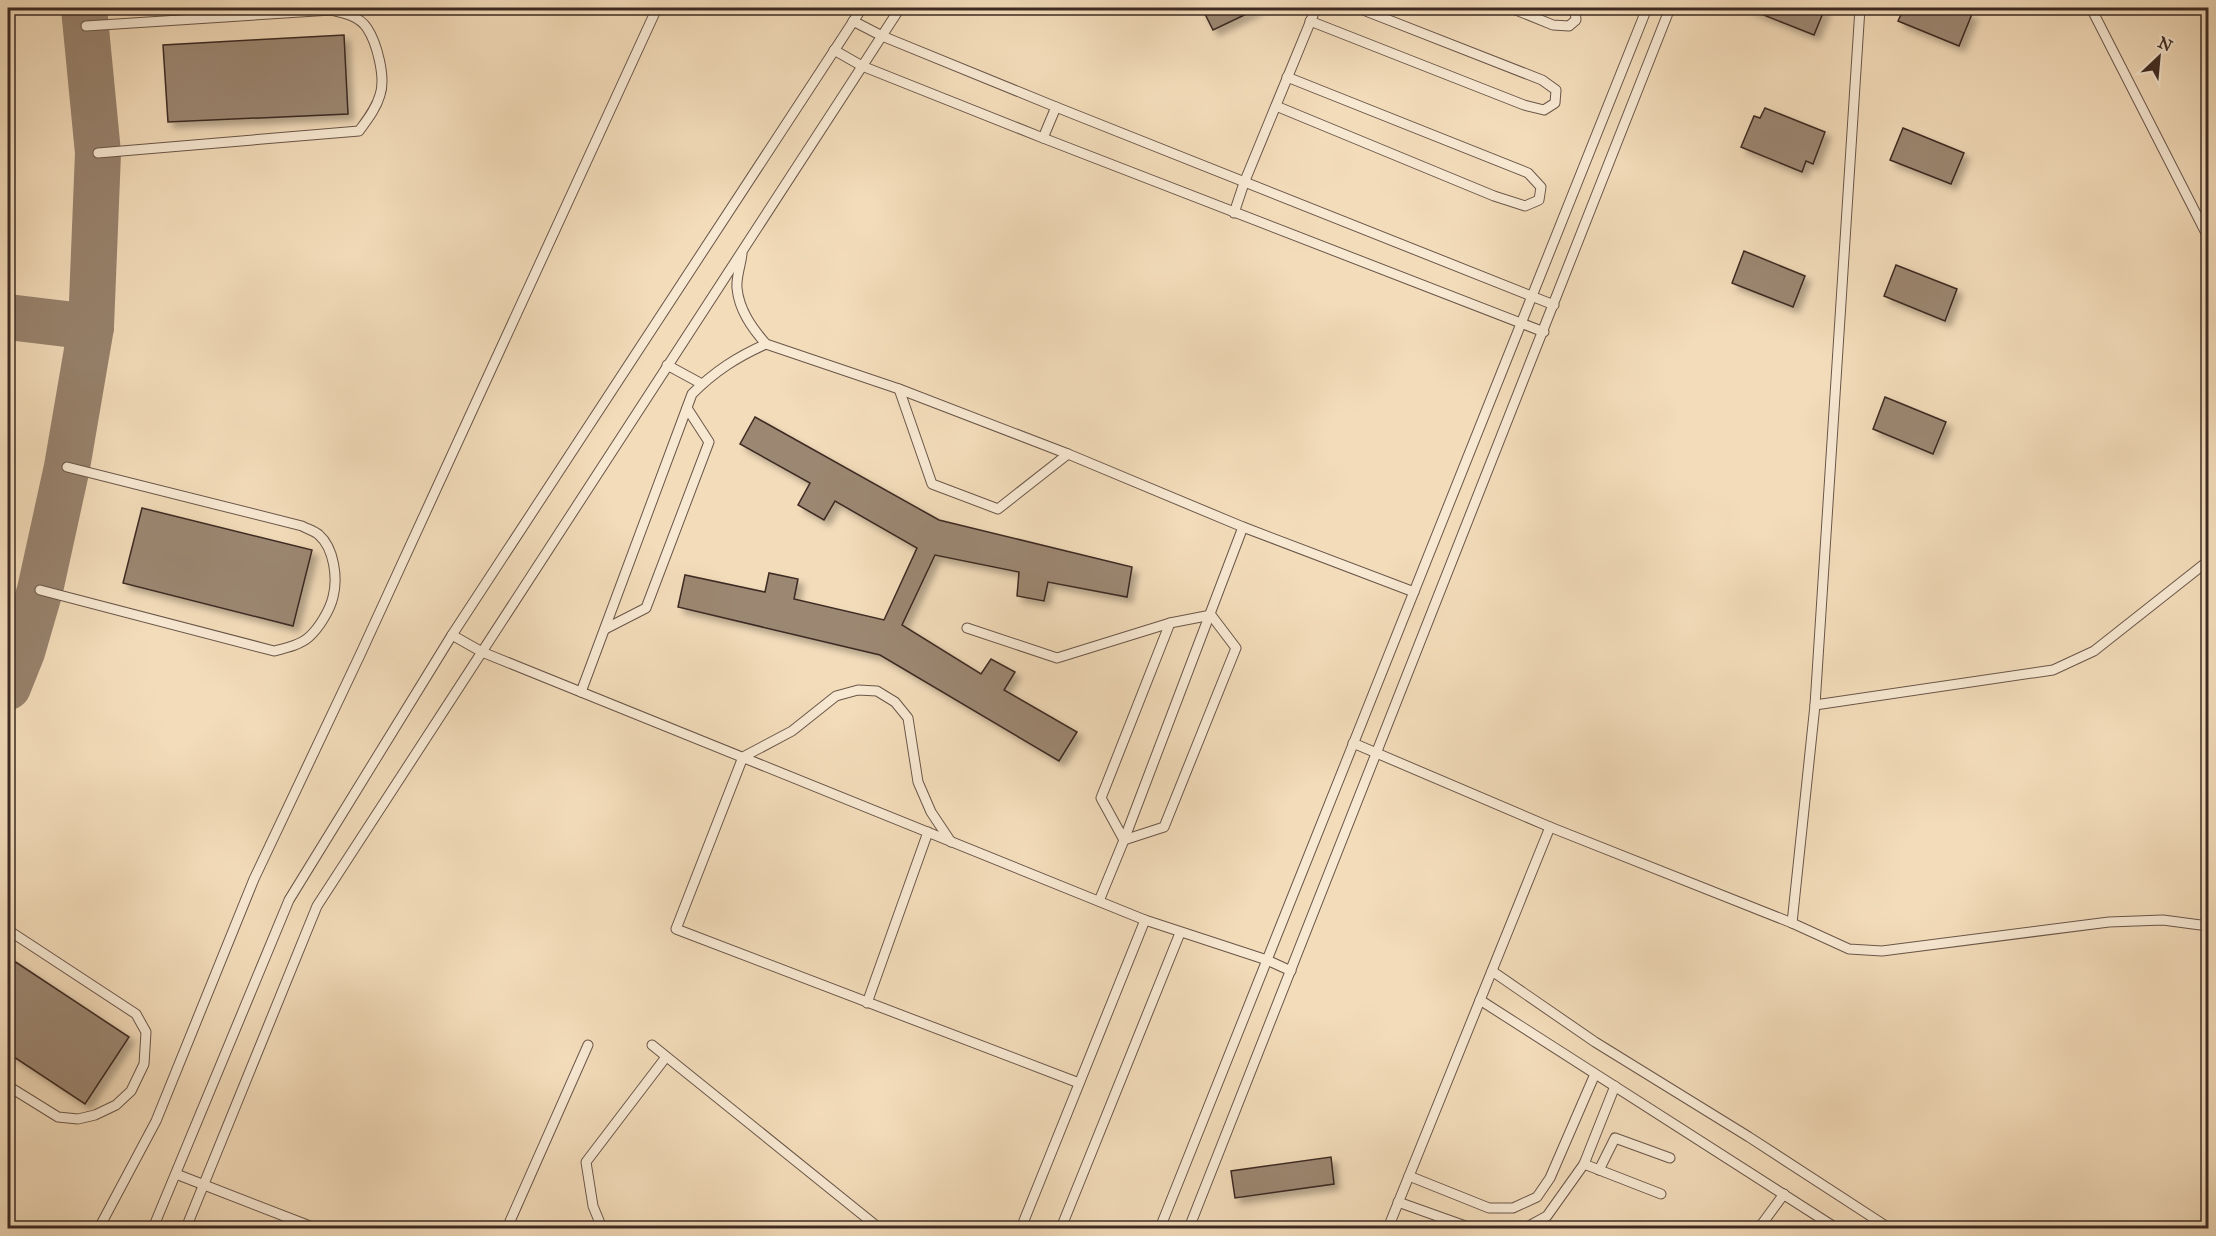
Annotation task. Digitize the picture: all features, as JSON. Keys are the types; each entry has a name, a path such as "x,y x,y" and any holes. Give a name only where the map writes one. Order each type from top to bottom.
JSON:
{"lane":[{"path":"99,1228 156,1121 254,879 360,655 657,8"},
{"path":"153,1228 289,900 452,635 862,8"},
{"path":"186,1228 317,906 900,8"},
{"path":"1234,213 1244,183 1316,8"},
{"path":"1310,21 1524,105 1544,110 1555,103 1556,90 1542,80 1358,8"},
{"path":"1511,8 1553,25 1569,26 1576,20 1575,10 1572,8"},
{"path":"1160,1228 1647,8"},
{"path":"1189,1228 1670,8"},
{"path":"1792,923 1815,705 1860,8"},
{"path":"2091,8 2208,237"},
{"path":"86,26 331,10 351,15 367,27 381,62 381,93 371,115 359,131 98,153"},
{"path":"853,21 882,36 1056,107 1554,305"},
{"path":"834,50 862,66 1043,138 1544,332"},
{"path":"1276,106 1494,196 1525,206 1539,200 1541,187 1527,173 1287,77"},
{"path":"1043,138 1056,107"},
{"path":"743,248 737,287 742,309 753,329 766,344 899,389 1068,454 1244,527 1414,591"},
{"path":"581,692 692,394 715,372 736,358 766,344"},
{"path":"667,365 702,384"},
{"path":"899,389 932,484 998,509 1068,454"},
{"path":"605,629 646,608 709,442 687,408"},
{"path":"40,590 274,651 308,638 323,618 333,597 335,576 332,555 320,535 302,526 67,467"},
{"path":"1099,902 1244,527"},
{"path":"1815,705 2053,670 2094,651 2208,561"},
{"path":"967,628 1057,658 1170,623 1211,615"},
{"path":"1124,840 1164,827 1236,648 1211,615"},
{"path":"1124,840 1101,798 1170,623"},
{"path":"452,635 482,652 1099,902 1180,933 1267,960 1291,971"},
{"path":"951,842 931,812 918,782 908,718 896,702 877,691 858,690 836,696 792,731 743,757 676,929 1079,1083"},
{"path":"1353,743 1550,827 1792,923 1849,949 1881,951 2109,922 2163,920 2208,926"},
{"path":"1388,1228 1550,827"},
{"path":"867,1003 928,832"},
{"path":"1021,1228 1145,920"},
{"path":"8,930 136,1014 146,1032 144,1064 131,1091 116,1105 95,1115 78,1119 58,1117 8,1086"},
{"path":"1061,1228 1180,933"},
{"path":"1492,971 1595,1042 1749,1137 1889,1228"},
{"path":"1480,1000 1836,1228"},
{"path":"507,1228 588,1045"},
{"path":"652,1045 876,1227"},
{"path":"602,1228 593,1206 586,1162 666,1057"},
{"path":"1409,1176 1489,1208 1513,1208 1537,1197 1550,1178 1595,1074"},
{"path":"1525,1228 1547,1216 1584,1164 1615,1086"},
{"path":"1599,1170 1615,1138 1670,1158"},
{"path":"1584,1164 1661,1194"},
{"path":"176,1174 315,1228"},
{"path":"1759,1228 1784,1194"},
{"path":"1398,1202 1471,1228"}],"building":[{"path":"1202,8 1259,8 1213,30"},
{"path":"1746,8 1825,8 1814,35"},
{"path":"1904,8 1955,8 1972,14 1959,46 1898,21"},
{"path":"344,35 348,114 168,122 163,45"},
{"path":"1765,108 1825,132 1813,164 1806,161 1802,172 1741,147 1754,116 1760,118"},
{"path":"1903,128 1964,153 1951,184 1890,160"},
{"path":"1744,251 1805,276 1793,307 1732,283"},
{"path":"1896,265 1957,289 1945,321 1884,296"},
{"path":"1885,397 1946,422 1933,454 1873,429"},
{"path":"755,417 939,520 1132,567 1127,597 1048,582 1044,601 1017,596 1019,572 935,555 902,625 981,674 991,659 1015,672 1004,690 1077,732 1059,761 880,655 678,607 685,575 765,592 769,573 798,579 794,599 884,620 917,548 835,501 824,520 798,505 810,483 740,444"},
{"path":"142,508 312,550 293,626 123,583"},
{"path":"8,957 129,1037 85,1104 8,1053"},
{"path":"1331,1157 1334,1184 1235,1198 1231,1171"}],"taxiway":[{"path":"8,687 22,652 40,590 67,467 91,327 98,153 84,8"},
{"path":"8,317 91,327"}]}
